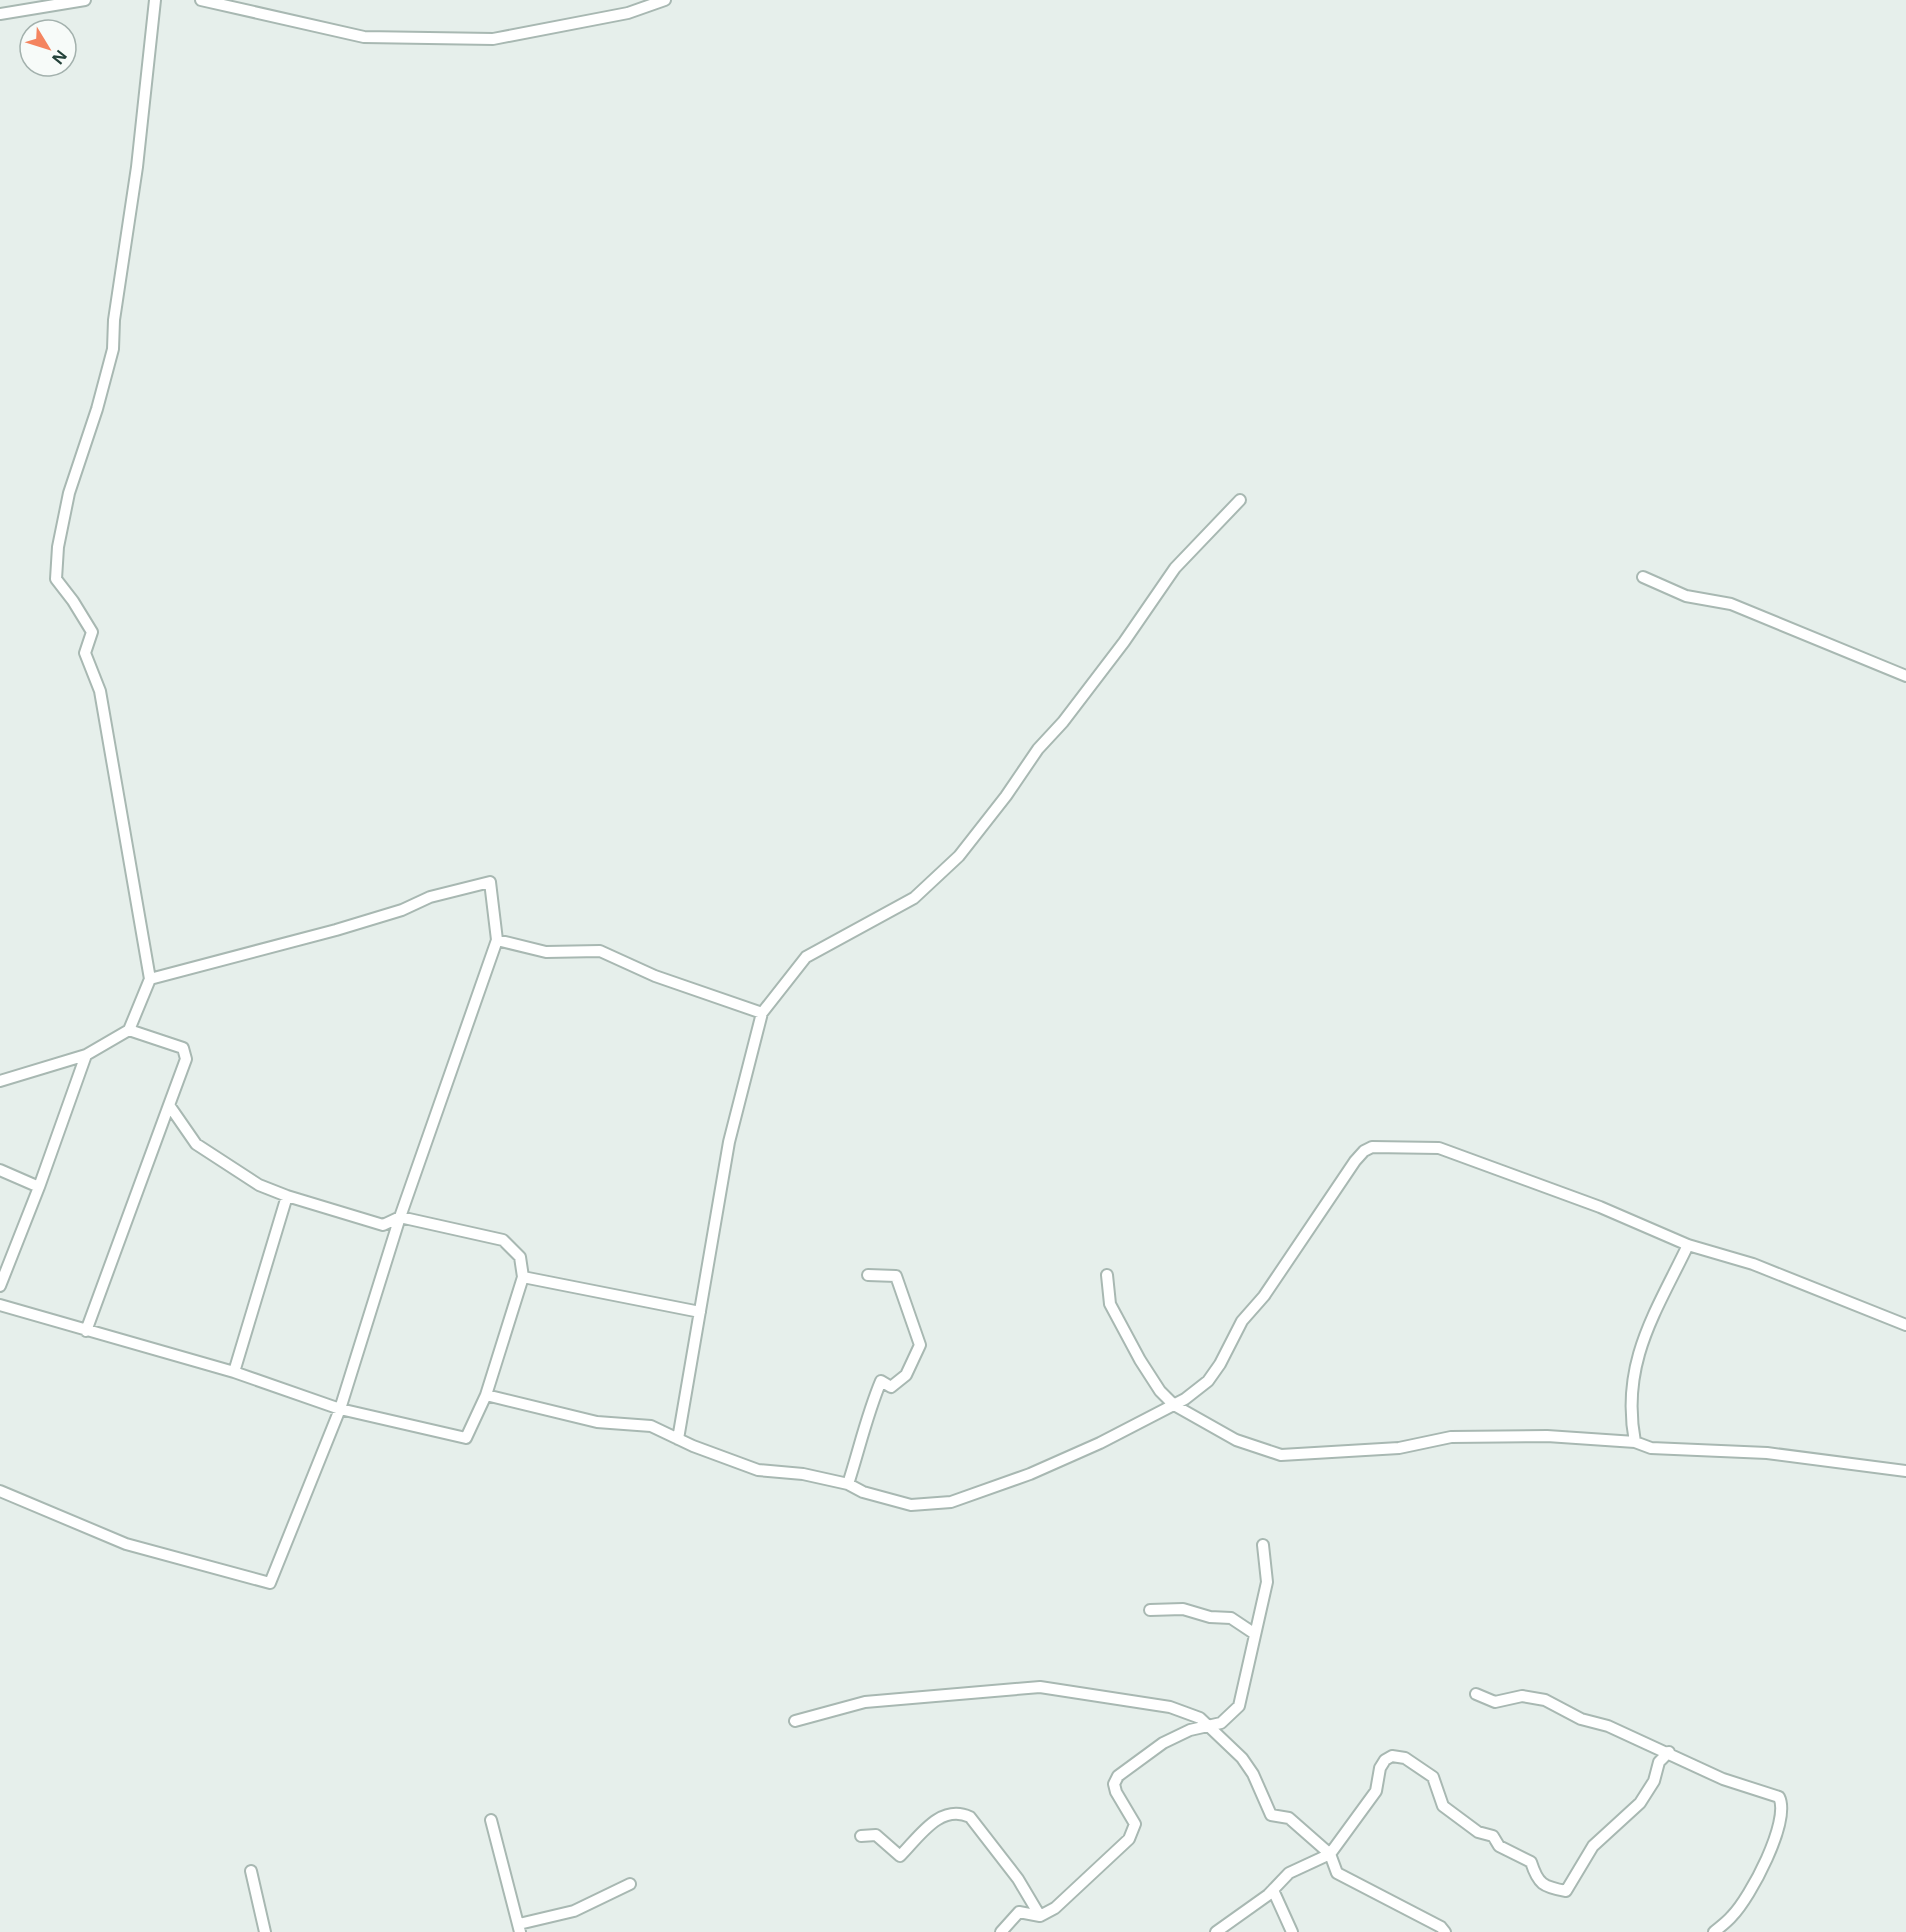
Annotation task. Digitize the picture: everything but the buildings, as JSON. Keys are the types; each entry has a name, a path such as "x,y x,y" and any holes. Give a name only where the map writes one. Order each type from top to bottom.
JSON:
{"street":[{"path":"0,14 85,0"},
{"path":"0,1081 86,1054 129,1030 150,979 100,691 85,653 92,632 74,601 56,579 58,547 69,493 97,409 113,349 114,320 137,166 155,0"},
{"path":"201,0 364,37 492,39 628,13 665,0"},
{"path":"678,1439 729,1143 762,1013 806,957 914,898 958,856 1006,796 1038,749 1063,722 1117,651 1175,568 1240,500"},
{"path":"1643,577 1686,596 1731,604 1906,676"},
{"path":"0,1491 126,1544 270,1583 340,1409 400,1217 497,940 490,882 430,897 402,910 336,930 150,979"},
{"path":"497,940 546,952 600,951 655,976 762,1013"},
{"path":"86,1331 186,1059 183,1048 129,1030"},
{"path":"0,1286 39,1186 86,1054"},
{"path":"0,1305 234,1372 340,1409 466,1438 486,1395 523,1277 520,1257 502,1240 400,1217 383,1225 287,1196 259,1185 196,1144 169,1105"},
{"path":"486,1395 597,1422 651,1426 758,1470 803,1474 848,1484 864,1492 910,1505 951,1502 1053,1464 1174,1405 1208,1381 1220,1364 1242,1321 1264,1296 1355,1161 1364,1151 1372,1147 1438,1148 1600,1207 1688,1245 1753,1264 1906,1325"},
{"path":"0,1170 39,1186"},
{"path":"234,1372 287,1196"},
{"path":"1635,1442 1631,1417 1635,1360 1688,1245"},
{"path":"848,1484 868,1422 870,1408 881,1381 891,1387 906,1375 920,1345 897,1276 868,1275"},
{"path":"1107,1275 1110,1304 1128,1339 1148,1375 1174,1405 1236,1440 1281,1455 1399,1448 1451,1437 1547,1436 1635,1442 1651,1448 1767,1453 1906,1471"},
{"path":"523,1277 700,1312"},
{"path":"1001,1932 1019,1912 1040,1916 1055,1908 1129,1839 1135,1824 1116,1792 1114,1784 1118,1776 1163,1743 1207,1724 1221,1723 1239,1706 1267,1582 1263,1545"},
{"path":"1150,1610 1184,1609 1210,1617 1231,1618 1255,1634"},
{"path":"795,1721 865,1702 1040,1687 1170,1707 1200,1718 1242,1758 1253,1774 1271,1815 1289,1818 1330,1854 1337,1873 1441,1927 1445,1932"},
{"path":"1476,1694 1495,1702 1522,1696 1545,1700 1581,1719 1608,1726 1649,1747 1669,1752 1723,1779 1779,1797 1783,1804 1771,1848 1754,1885 1733,1916 1714,1932"},
{"path":"1216,1932 1273,1890 1289,1873 1330,1854 1376,1791 1376,1777 1385,1760 1399,1756 1433,1777 1443,1806 1478,1832 1493,1836 1499,1846 1531,1862 1536,1877 1546,1888 1566,1891 1593,1846 1640,1803 1653,1782 1659,1762 1669,1752"},
{"path":"861,1836 876,1835 900,1856 935,1820 962,1813 978,1824 1018,1879 1040,1916"},
{"path":"491,1820 520,1928 574,1911 630,1884"},
{"path":"251,1871 265,1932"},
{"path":"1273,1890 1292,1932"}]}
